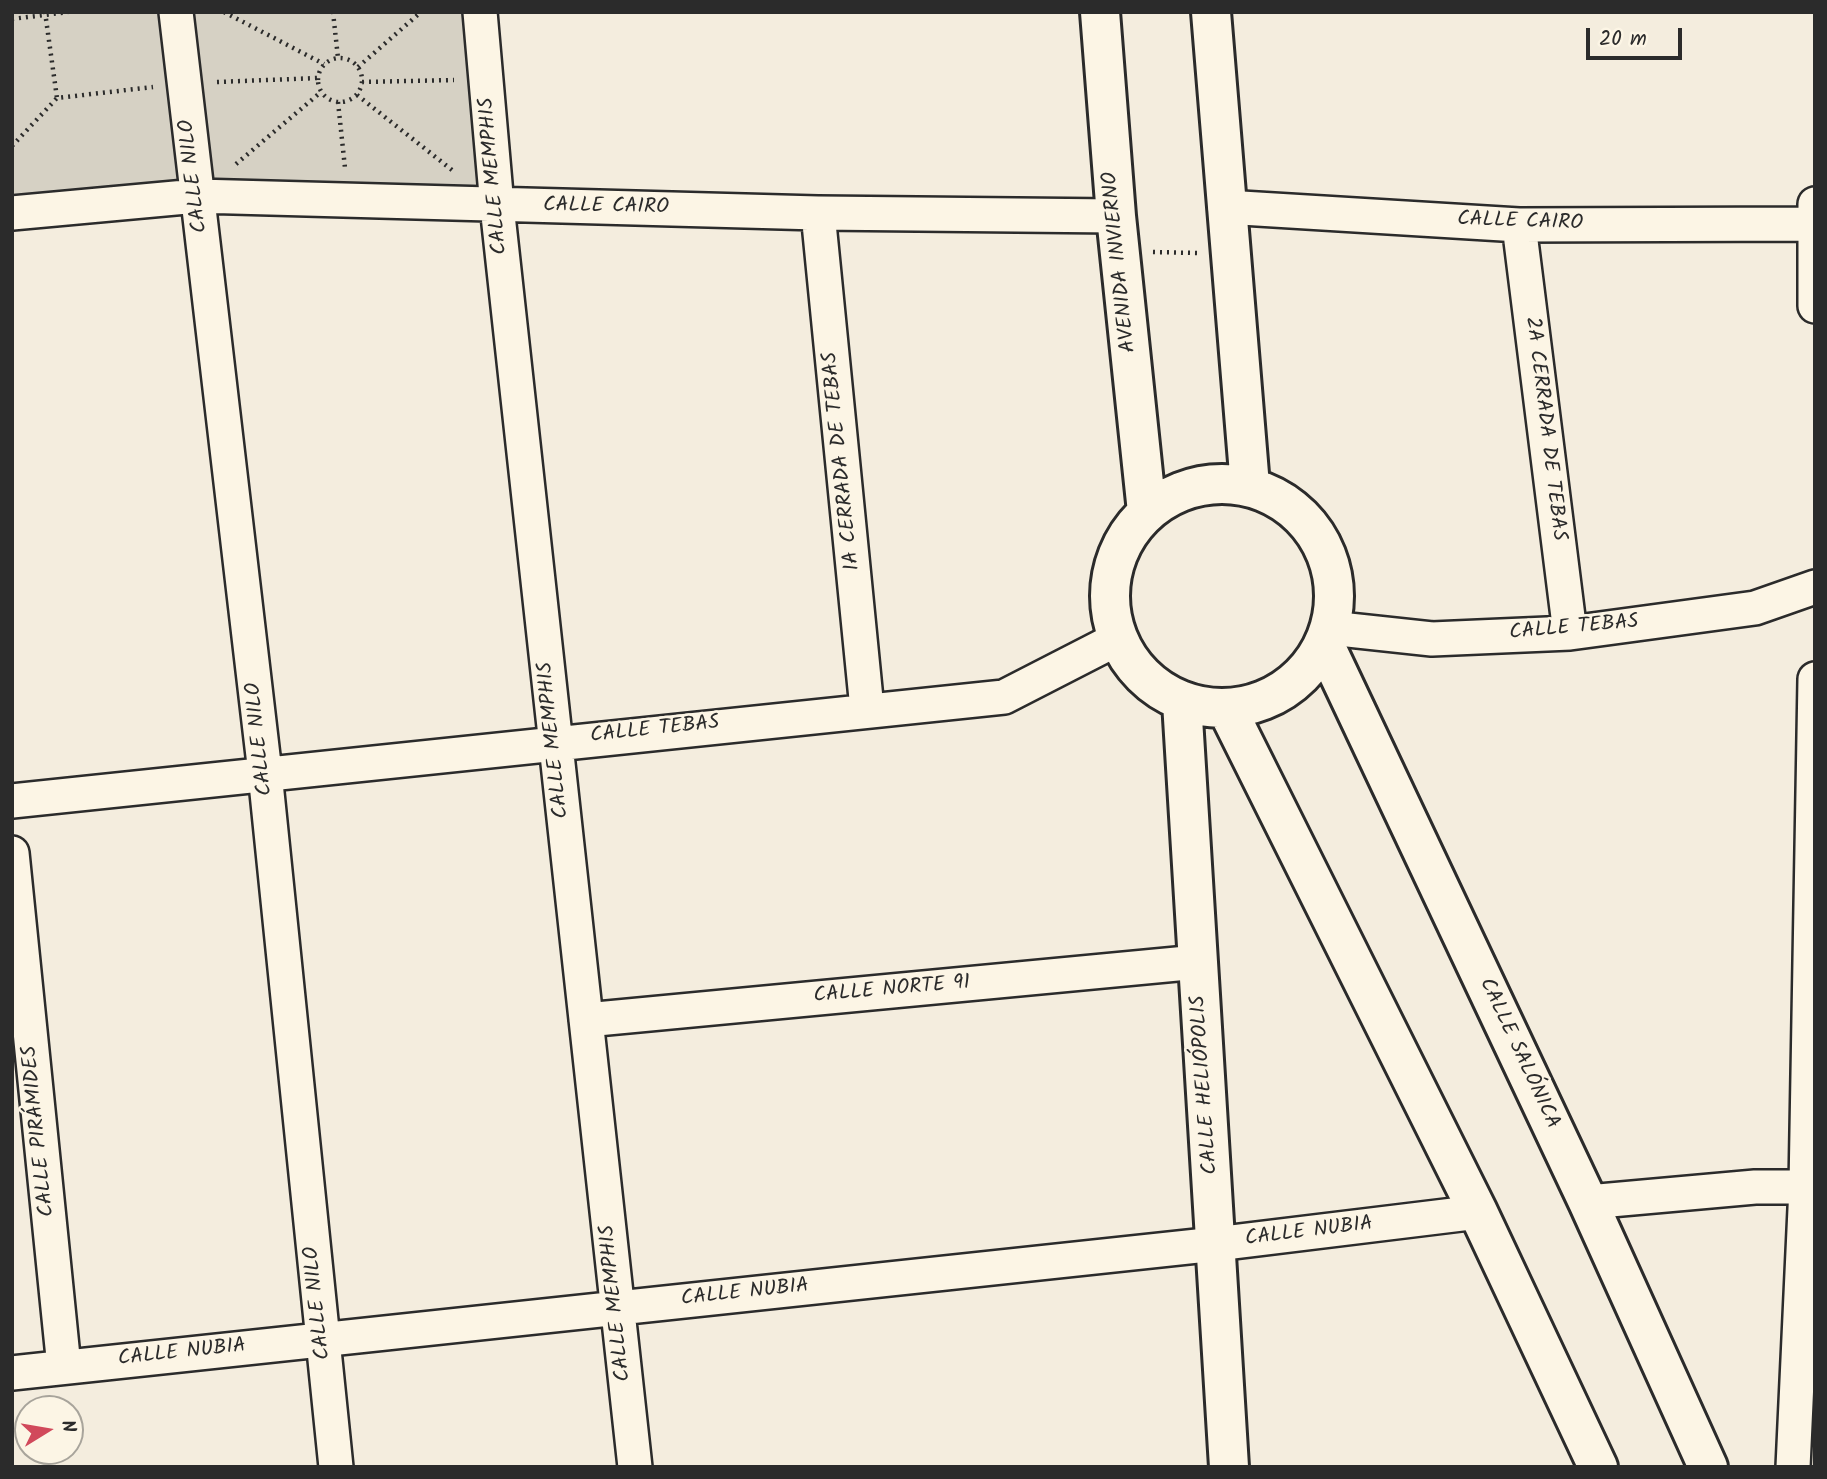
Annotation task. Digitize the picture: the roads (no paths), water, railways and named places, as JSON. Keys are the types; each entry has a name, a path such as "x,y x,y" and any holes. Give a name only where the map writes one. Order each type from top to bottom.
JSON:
{"main road":[{"name":"AVENIDA INVIERNO","path":"1100,12 1118,234 1147,512"},
{"path":"1212,12 1250,486"},
{"path":"1213,483 1250,486 1283,501 1310,525 1328,556 1334,592 1327,636 1308,670 1285,691 1258,704 1227,709 1182,702 1143,678 1117,639 1109,594 1119,549 1147,512 1178,492 1213,483"},
{"name":"CALLE SALÓNICA","path":"1327,636 1708,1467"},
{"name":"CALLE HELIÓPOLIS","path":"1182,702 1230,1467"},
{"path":"1227,709 1478,1212 1598,1467"}],"street":[{"name":"CALLE NILO","path":"176,12 265,773 336,1467"},
{"name":"CALLE MEMPHIS","path":"480,12 496,205 635,1467"},
{"name":"CALLE CAIRO","path":"12,213 197,197 818,213 1118,234"},
{"path":"1815,202 1815,306"},
{"name":"CALLE CAIRO","path":"1226,207 1519,225 1814,224"},
{"name":"1A CERRADA DE TEBAS","path":"818,213 867,709"},
{"name":"2A CERRADA DE TEBAS","path":"1519,225 1570,633"},
{"name":"CALLE TEBAS","path":"1327,636 1432,639 1570,633 1755,608 1815,587"},
{"name":"CALLE TEBAS","path":"12,801 1004,696 1117,639"},
{"path":"1793,1467 1810,1187 1815,679"},
{"name":"CALLE PIRÁMIDES","path":"12,853 64,1367"},
{"name":"CALLE NORTE 91","path":"586,1020 1198,962"},
{"path":"1588,1202 1755,1187 1810,1187"},
{"name":"CALLE NUBIA","path":"12,1373 1216,1244 1478,1212"}]}
